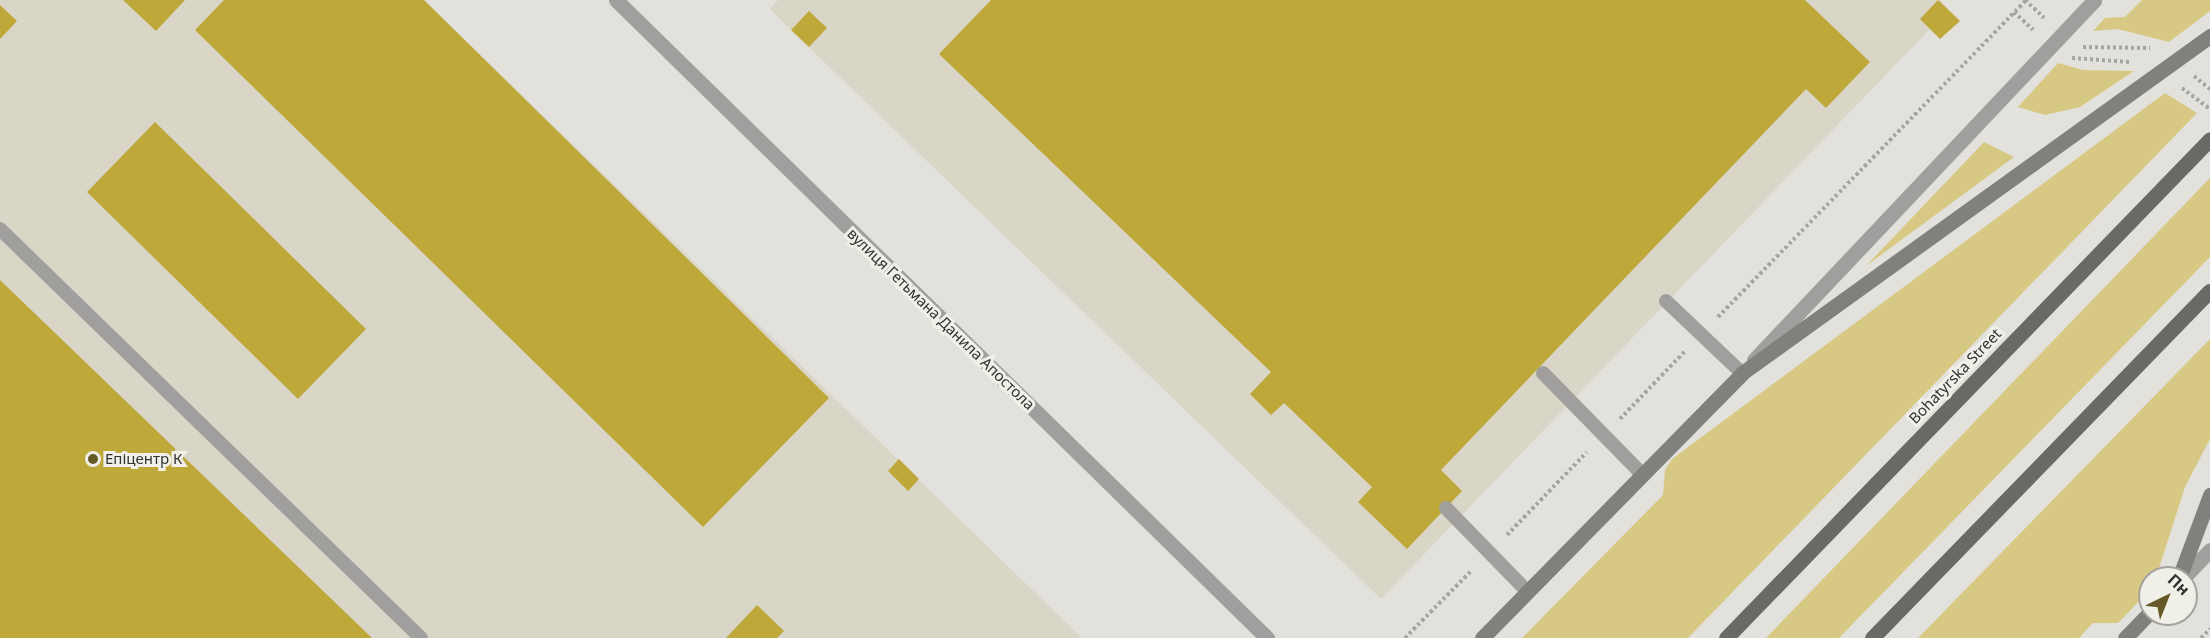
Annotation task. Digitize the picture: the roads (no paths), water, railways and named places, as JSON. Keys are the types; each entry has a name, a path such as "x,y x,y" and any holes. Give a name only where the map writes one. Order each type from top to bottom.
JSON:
{"main road":[{"path":"1482,638 1742,373 2210,36"},
{"name":"Bohatyrska Street","path":"1726,638 2210,139"},
{"path":"1872,638 2210,291"},
{"path":"2185,566 2210,495"},
{"path":"2125,638 2138,624"}],"street":[{"name":"вулиця Гетьмана Данила Апостола","path":"616,0 1267,638"},
{"path":"1742,373 2049,45 2094,0"},
{"path":"2193,566 2210,550"}],"lane":[{"path":"0,229 421,638"},
{"path":"1666,301 1742,373"},
{"path":"1543,373 1642,474"},
{"path":"1446,508 1527,591"}],"place":[{"name":"Епіцентр К","path":"93,459"}]}
